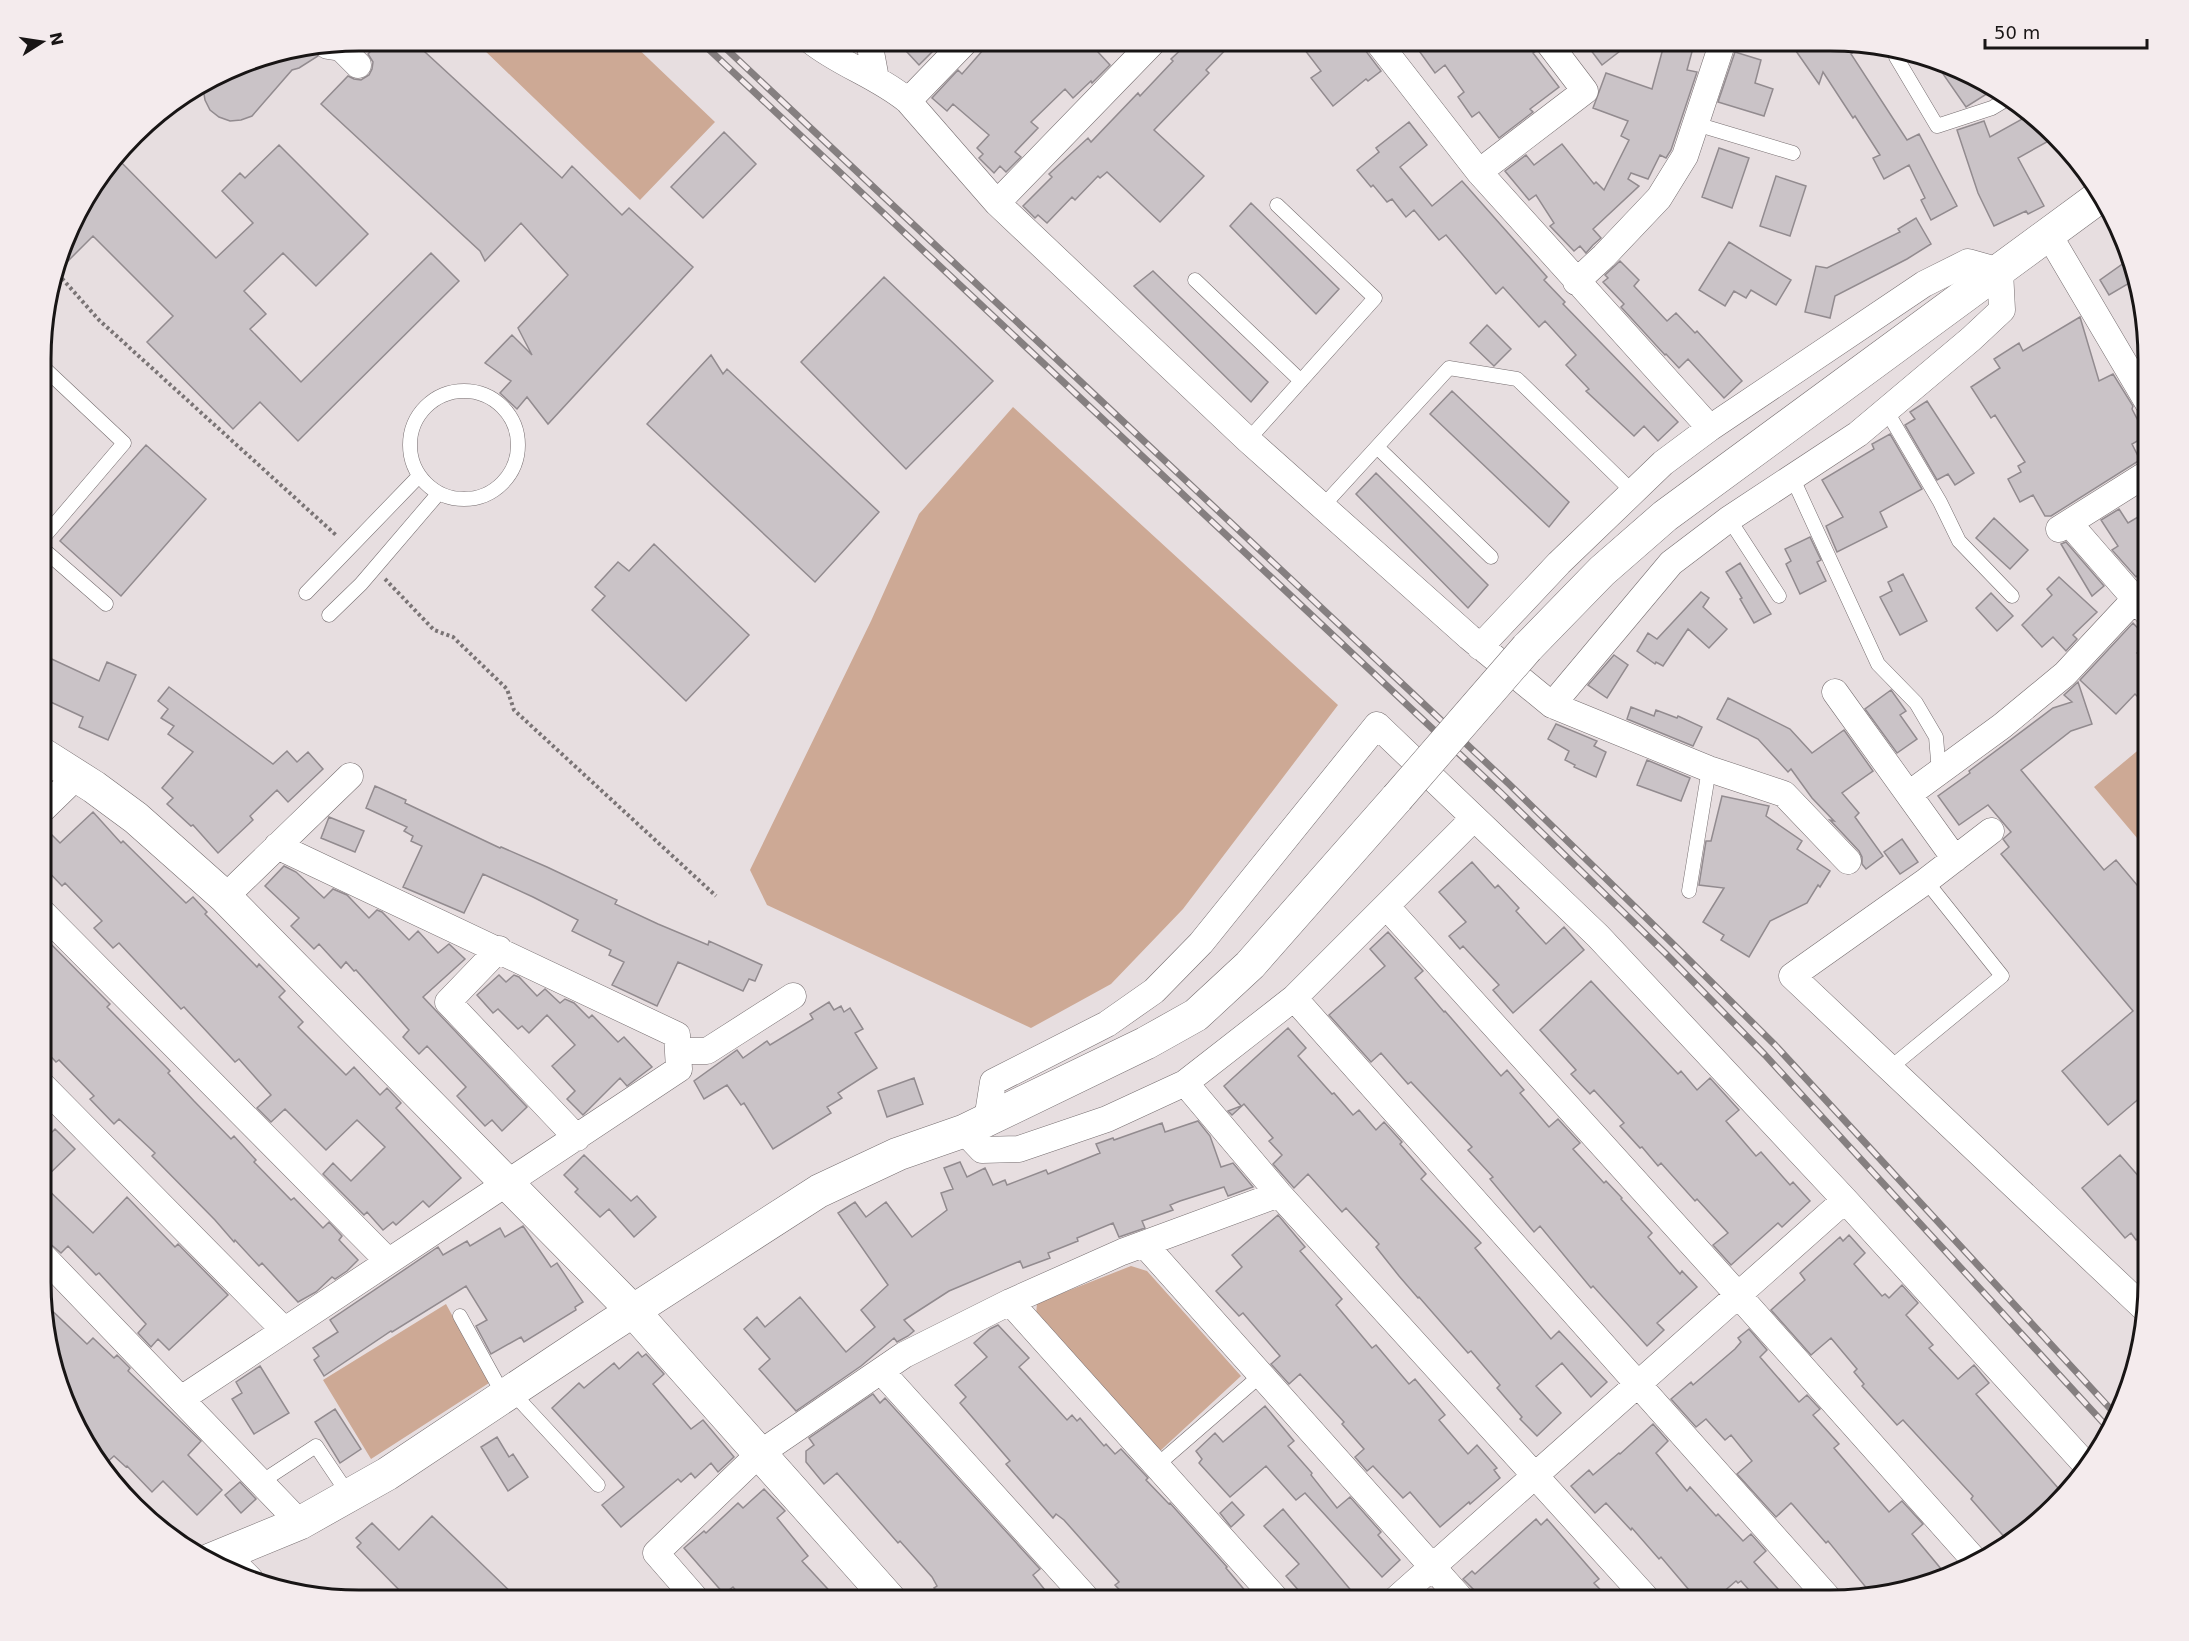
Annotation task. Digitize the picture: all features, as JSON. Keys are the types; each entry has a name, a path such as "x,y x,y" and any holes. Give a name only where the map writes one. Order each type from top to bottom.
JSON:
{"street":[{"path":"826,51 845,64 894,89 908,101 997,203 1248,440 1480,647 1552,705 1709,769 1784,794 1848,861"},
{"path":"871,51 876,79"},
{"path":"908,101 956,51"},
{"path":"997,203 1144,51"},
{"path":"1385,51 1479,172 1710,428"},
{"path":"1479,172 1585,91 1555,51"},
{"path":"1576,282 1659,198 1685,156 1720,51"},
{"path":"345,52 358,65"},
{"path":"220,1556 300,1523 387,1474 819,1191 898,1154 976,1125 1146,1043 1196,1015 1250,965 1527,648 1602,571 1665,516 2094,200"},
{"path":"2049,235 2138,386"},
{"path":"1480,647 1559,563 1663,463 1710,428 1924,284 1968,262 2000,271"},
{"path":"1552,705 1671,563 1729,519 1793,479 1858,434 2002,310 2000,271"},
{"path":"2138,479 2064,526 2138,604"},
{"path":"1909,794 2002,726 2138,610"},
{"path":"1835,692 1955,859"},
{"path":"1473,819 1294,998 1185,1083 1107,1119 1019,1149 982,1150 976,1125 993,1082 1107,1024 1154,991 1202,944 1377,725 1598,936 1845,1200 2081,1460"},
{"path":"51,760 136,818 225,897 633,1311 881,1590"},
{"path":"51,801 77,776"},
{"path":"225,897 350,776"},
{"path":"1991,831 1926,881 1792,976 2137,1293"},
{"path":"181,1399 679,1069 677,1035 277,846"},
{"path":"1386,906 1971,1556"},
{"path":"51,921 388,1261"},
{"path":"499,949 448,1002 577,1138"},
{"path":"678,1051 707,1051 793,996"},
{"path":"1294,998 1821,1590"},
{"path":"1185,1083 1279,1194 1639,1590"},
{"path":"51,1094 284,1330"},
{"path":"688,1590 656,1554 759,1454 904,1355 1010,1302 1144,1244 1279,1194"},
{"path":"1406,1590 1845,1200"},
{"path":"1144,1244 1453,1590"},
{"path":"51,1264 300,1523"},
{"path":"1010,1302 1268,1590"},
{"path":"881,1371 1079,1590"}],"lane":[{"path":"1897,58 1936,126 1992,108 2001,103"},
{"path":"1696,124 1793,153"},
{"path":"1248,440 1375,298 1277,206"},
{"path":"1195,280 1301,381"},
{"path":"1322,507 1449,368 1516,379 1633,492"},
{"path":"51,375 124,443 51,529"},
{"path":"462,390 479,392 494,399 511,418 519,441 518,458 511,473 500,486 486,495 471,500 454,499 438,494 418,476 412,461 409,445 412,428 419,413 431,401 462,390"},
{"path":"1886,410 1940,502 1959,541 2012,596"},
{"path":"1377,447 1491,557"},
{"path":"306,593 418,476"},
{"path":"1793,479 1878,664 1916,703 1936,737 1939,772"},
{"path":"329,615 374,569 438,494"},
{"path":"1729,519 1779,596"},
{"path":"51,556 106,604"},
{"path":"1689,891 1709,769"},
{"path":"1890,1068 2002,976 1926,881"},
{"path":"460,1316 507,1394 598,1485"},
{"path":"1156,1466 1261,1375"},
{"path":"261,1482 316,1446 349,1495"}],"path":[{"path":"61,278 99,320 350,548"},
{"path":"374,569 434,630 453,637 507,688 514,710 716,896"}],"shaded area":[{"path":"485,51 640,51 715,122 640,200"},
{"path":"1013,407 1338,705 1183,909 1111,984 1031,1028 767,905 750,870 871,621 919,514"},
{"path":"2138,750 2138,839 2094,787"},
{"path":"1131,1266 1147,1271 1241,1376 1160,1451 1036,1315 1037,1303"},
{"path":"446,1304 489,1383 371,1459 323,1380"}],"building":[{"path":"371,51 424,51 562,178 572,166 622,215 629,208 693,267 548,424 527,397 517,409 500,393 511,381 485,363 512,335 532,355 518,328 568,275 521,223 485,261 480,251 321,104 348,76 361,80 369,75 373,62 368,54"},
{"path":"908,51 933,51 919,65"},
{"path":"982,51 1099,51 1110,65 1073,98 1065,89 1031,122 1038,128 1015,152 1021,157 1006,172 1000,166 994,173 979,158 983,154 977,148 989,135 953,104 947,111 932,98 958,70 962,74"},
{"path":"1179,51 1224,51 1206,70 1209,73 1154,130 1204,176 1160,222 1107,172 1100,178 1098,176 1075,200 1072,197 1047,223 1038,215 1035,218 1023,206 1052,177 1049,174 1088,138 1091,142 1138,93 1140,96 1173,61 1171,59"},
{"path":"1306,51 1366,51 1381,71 1368,81 1366,79 1333,106 1311,78 1321,71"},
{"path":"1419,51 1536,51 1533,53 1559,87 1530,109 1533,112 1499,138 1479,112 1472,117 1458,97 1464,92 1445,65 1435,73"},
{"path":"1592,51 1620,51 1602,65"},
{"path":"1662,51 1692,51 1687,70 1697,72 1671,150 1666,158 1660,155 1648,179 1631,173 1628,179 1639,186 1593,229 1601,238 1586,253 1580,246 1574,251 1550,226 1554,223 1536,195 1529,200 1505,171 1526,155 1534,165 1562,144 1594,184 1596,182 1604,190 1629,140 1621,136 1628,121 1593,108 1606,73 1652,89"},
{"path":"1796,51 1853,52 1851,54 1907,140 1919,134 1957,206 1931,220 1921,200 1925,198 1909,165 1884,179 1873,158 1880,155 1823,72 1819,84"},
{"path":"1735,52 1761,60 1755,83 1773,89 1764,116 1718,102"},
{"path":"317,54 318,56 292,70 252,116 230,121 210,110 204,93 241,74 279,61"},
{"path":"1941,72 1987,94 1966,107"},
{"path":"2023,119 2048,141 2018,158 2044,206 2028,214 2026,211 1994,226 1978,193 1957,130 1984,121 1990,137"},
{"path":"1409,122 1427,145 1400,167 1432,206 1462,181 1547,277 1544,280 1565,302 1563,304 1678,422 1658,441 1644,426 1634,436 1586,391 1589,389 1566,365 1576,355 1545,321 1539,327 1503,287 1496,294 1446,235 1439,240 1414,210 1406,217 1392,199 1387,202 1357,170 1379,152 1376,148"},
{"path":"724,132 756,164 703,218 671,187"},
{"path":"279,145 368,234 316,286 283,253 244,291 266,314 250,329 301,382 431,253 459,281 298,441 260,402 233,429 147,342 173,316 93,236 66,263 92,205 122,163 216,258 253,223 222,191 240,173 245,178"},
{"path":"1719,148 1749,158 1732,208 1702,197"},
{"path":"1776,176 1806,186 1790,236 1760,226"},
{"path":"1251,203 1339,289 1316,314 1230,226"},
{"path":"1916,218 1931,244 1835,296 1830,318 1805,312 1816,266 1827,268 1900,232 1898,229"},
{"path":"1729,242 1791,280 1776,305 1751,290 1746,298 1734,291 1725,306 1699,290"},
{"path":"1620,261 1639,280 1634,286 1667,321 1676,313 1695,333 1697,331 1742,381 1724,398 1688,359 1679,368 1621,307 1624,304 1603,282 1608,278 1605,275"},
{"path":"2123,264 2129,283 2109,295 2100,280"},
{"path":"1153,271 1268,382 1251,402 1134,286"},
{"path":"884,277 993,381 906,469 801,362"},
{"path":"2080,317 2099,381 2113,374 2133,406 2132,409 2138,421 2138,441 2132,444 2138,461 2051,516 2045,516 2033,495 2020,502 2008,479 2021,472 2018,466 2025,462 1995,415 1991,418 1971,387 2000,368 1994,359 2019,343 2023,351"},
{"path":"1487,325 1511,349 1494,366 1470,343"},
{"path":"711,355 723,374 727,369 879,512 815,582 647,424"},
{"path":"1452,391 1569,502 1549,527 1430,414"},
{"path":"1927,401 1974,473 1955,485 1948,474 1937,480 1905,425 1915,419 1910,412"},
{"path":"1890,434 1922,489 1880,512 1887,527 1837,552 1826,526 1843,517 1822,480 1874,449 1872,444"},
{"path":"146,445 206,499 121,596 60,541"},
{"path":"1376,473 1488,585 1468,608 1356,494"},
{"path":"2119,509 2128,523 2138,517 2138,575 2136,577 2112,550 2118,546 2101,520"},
{"path":"1994,518 2028,550 2010,569 1976,538"},
{"path":"1810,537 1821,560 1817,562 1826,581 1800,594 1786,564 1791,561 1785,549"},
{"path":"2066,542 2104,586 2092,596 2061,544"},
{"path":"654,544 749,635 686,701 592,610 605,596 595,587 618,562 629,571"},
{"path":"1740,563 1771,614 1754,623 1726,572"},
{"path":"1903,574 1927,621 1900,635 1880,597 1892,591 1888,582"},
{"path":"2059,577 2097,612 2073,635 2077,639 2066,651 2053,637 2042,647 2022,625 2052,595 2047,589"},
{"path":"1701,592 1709,598 1703,607 1727,629 1709,648 1688,629 1663,666 1656,662 1655,664 1637,651 1648,633 1657,639"},
{"path":"1991,593 2013,616 1997,631 1976,608"},
{"path":"2133,623 2138,628 2138,697 2135,694 2116,714 2080,680"},
{"path":"1614,655 1628,665 1607,698 1588,685"},
{"path":"51,659 99,681 107,662 136,675 108,740 79,727 83,717 51,702"},
{"path":"2078,682 2092,724 2071,731 2021,770 2104,870 2116,860 2138,886 2138,1100 2108,1125 2062,1071 2133,1011 2001,854 2009,847 2003,839 2011,832 1988,805 1959,825 1938,796 2053,708 2072,702 2064,695"},
{"path":"169,687 273,764 287,751 297,762 308,752 323,769 288,802 277,790 250,816 253,820 218,853 193,825 191,826 167,804 173,798 162,788 193,752 168,734 174,726 161,718 168,709 158,701"},
{"path":"1891,690 1906,711 1900,715 1917,739 1897,753 1865,709"},
{"path":"1728,698 1790,729 1812,753 1844,730 1873,771 1842,793 1859,813 1855,817 1883,856 1866,869 1862,864 1859,851 1830,820 1834,821 1812,798 1791,769 1788,772 1758,739 1717,719"},
{"path":"1631,707 1654,716 1656,710 1677,718 1678,716 1702,727 1693,746 1627,719"},
{"path":"1556,724 1597,741 1594,746 1606,752 1596,777 1574,767 1575,765 1565,760 1569,751 1548,739"},
{"path":"1647,760 1690,778 1681,801 1637,785"},
{"path":"375,786 406,800 405,803 500,848 617,900 615,904 658,924 708,945 709,941 762,965 755,981 749,979 743,991 678,962 657,1006 612,985 624,962 609,955 611,950 572,931 578,920 533,897 483,874 464,913 403,887 422,846 411,841 413,836 404,831 407,827 366,808"},
{"path":"1722,796 1769,806 1766,816 1802,841 1797,849 1830,871 1807,903 1770,921 1749,957 1721,940 1724,935 1703,922 1724,888 1699,885 1706,841 1711,841"},
{"path":"93,812 121,843 123,841 186,903 193,897 207,912 205,914 257,967 259,964 285,991 279,997 303,1022 298,1027 346,1075 354,1067 380,1095 387,1088 401,1103 396,1108 461,1178 429,1207 423,1201 396,1225 393,1222 383,1230 367,1212 364,1215 323,1174 333,1163 351,1181 385,1147 357,1120 326,1150 285,1109 271,1122 257,1108 271,1095 239,1059 235,1062 184,1007 181,1009 119,943 113,948 94,928 102,921 65,883 62,886 51,874 51,834 60,843"},
{"path":"329,817 364,831 355,852 321,838"},
{"path":"1902,839 1918,862 1900,874 1884,852"},
{"path":"1472,862 1495,888 1498,885 1519,908 1516,911 1546,944 1564,927 1584,950 1513,1013 1493,990 1499,985 1463,946 1460,949 1449,936 1466,922 1439,892"},
{"path":"284,866 296,872 324,898 333,889 347,895 369,918 377,910 382,912 409,940 418,931 438,953 449,944 465,959 423,997 527,1107 502,1131 492,1120 485,1126 457,1096 466,1087 427,1046 419,1054 403,1037 409,1030 356,970 354,971 346,962 341,968 319,944 314,949 291,926 299,918 265,886"},
{"path":"1388,932 1423,971 1415,978 1444,1012 1501,1076 1507,1070 1524,1090 1520,1093 1549,1127 1558,1119 1580,1143 1573,1149 1604,1183 1606,1181 1622,1198 1652,1233 1648,1237 1680,1274 1682,1271 1697,1287 1657,1323 1664,1330 1647,1346 1593,1286 1591,1288 1540,1226 1534,1232 1490,1179 1493,1177 1468,1150 1472,1147 1411,1082 1408,1084 1381,1053 1371,1062 1329,1015 1385,966 1370,949"},
{"path":"51,944 110,1004 107,1007 170,1071 168,1073 194,1101 231,1139 234,1136 256,1160 254,1162 291,1200 294,1198 323,1228 329,1222 342,1236 339,1240 358,1260 347,1271 335,1279 332,1277 316,1292 298,1302 262,1263 259,1266 235,1240 234,1242 152,1156 155,1153 119,1119 114,1124 90,1099 94,1096 59,1060 56,1062 51,1057"},
{"path":"499,975 506,982 514,975 519,977 537,996 545,989 560,1003 565,999 574,1003 589,1018 592,1015 618,1042 624,1037 652,1067 627,1086 620,1078 583,1115 567,1099 575,1091 552,1066 575,1045 547,1015 529,1033 522,1026 518,1029 498,1009 493,1013 477,995"},
{"path":"1591,981 1678,1074 1681,1071 1697,1090 1710,1078 1739,1110 1726,1121 1756,1156 1761,1152 1790,1185 1793,1182 1810,1201 1782,1227 1778,1223 1731,1265 1713,1245 1728,1233 1661,1163 1658,1166 1642,1147 1640,1148 1620,1126 1624,1123 1594,1090 1590,1094 1571,1074 1576,1070 1540,1030"},
{"path":"829,1002 834,1010 841,1006 844,1012 850,1008 863,1029 855,1033 877,1068 838,1093 842,1098 827,1107 831,1113 773,1149 744,1103 741,1105 727,1085 704,1099 694,1081 737,1050 743,1058 767,1041 770,1045 813,1019 810,1014"},
{"path":"1288,1028 1306,1048 1298,1056 1353,1115 1359,1110 1376,1130 1384,1122 1402,1142 1400,1144 1426,1174 1421,1179 1481,1243 1475,1248 1551,1339 1559,1331 1607,1382 1591,1397 1562,1363 1536,1386 1561,1413 1537,1436 1520,1419 1522,1417 1497,1388 1500,1385 1471,1351 1468,1353 1418,1298 1376,1247 1379,1244 1346,1208 1342,1212 1308,1174 1294,1188 1273,1164 1282,1155 1269,1141 1273,1138 1244,1104 1232,1115 1228,1111 1241,1106 1224,1086"},
{"path":"914,1078 923,1104 887,1117 878,1091"},
{"path":"1198,1121 1210,1136 1221,1167 1233,1163 1253,1187 1228,1196 1224,1187 1180,1201 1170,1205 1173,1210 1142,1221 1145,1228 1119,1237 1113,1223 1048,1253 1050,1258 1023,1268 1020,1261 949,1291 904,1320 914,1331 908,1336 897,1342 894,1338 861,1366 796,1411 759,1369 770,1359 744,1329 757,1317 765,1327 800,1297 846,1352 875,1327 861,1310 888,1285 838,1213 855,1202 866,1217 886,1202 912,1237 947,1210 941,1193 953,1189 944,1168 960,1162 967,1177 985,1168 993,1185 1005,1180 1007,1185 1046,1170 1048,1174 1100,1153 1096,1144 1113,1138 1114,1140 1162,1123 1165,1132"},
{"path":"55,1129 75,1149 51,1172 51,1133"},
{"path":"584,1155 631,1201 637,1196 656,1217 634,1237 609,1209 600,1217 575,1192 578,1189 564,1175"},
{"path":"2120,1155 2138,1176 2138,1238 2136,1240 2131,1233 2125,1238 2082,1188"},
{"path":"51,1193 93,1233 127,1197 175,1247 178,1244 228,1295 169,1350 158,1339 151,1347 138,1333 146,1324 99,1273 96,1275 68,1246 61,1253 51,1244"},
{"path":"1278,1215 1305,1247 1300,1251 1342,1299 1336,1305 1372,1348 1376,1345 1409,1384 1415,1379 1445,1415 1439,1420 1468,1454 1477,1445 1497,1468 1494,1470 1500,1478 1440,1527 1410,1492 1403,1498 1373,1466 1367,1471 1355,1457 1364,1449 1342,1424 1344,1422 1300,1374 1289,1384 1271,1364 1280,1356 1243,1313 1239,1316 1216,1291 1242,1267 1232,1255"},
{"path":"523,1226 551,1267 557,1263 583,1302 575,1307 576,1310 524,1342 521,1337 491,1354 476,1326 487,1320 466,1286 391,1331 324,1376 314,1360 319,1356 313,1348 338,1332 330,1320 438,1247 443,1255 467,1241 470,1246 500,1228 505,1237"},
{"path":"1849,1235 1865,1253 1854,1264 1882,1296 1885,1294 1889,1298 1902,1285 1918,1303 1906,1315 1933,1345 1929,1348 1958,1379 1974,1365 1989,1383 1976,1394 2059,1489 2033,1514 2004,1536 1971,1499 1973,1496 1903,1420 1897,1425 1862,1386 1864,1384 1854,1372 1857,1369 1831,1338 1811,1355 1771,1310 1805,1280 1800,1273 1840,1237 1843,1241"},
{"path":"53,1311 87,1344 93,1338 114,1358 117,1355 130,1368 128,1371 201,1441 188,1455 222,1490 197,1515 163,1481 152,1492 114,1456 109,1461 92,1436 74,1400 61,1362"},
{"path":"998,1325 1029,1358 1019,1367 1067,1420 1072,1415 1077,1421 1080,1418 1104,1446 1106,1444 1115,1454 1121,1449 1148,1478 1146,1480 1170,1503 1227,1567 1244,1590 1120,1590 1115,1585 1119,1582 1064,1520 1056,1514 1053,1518 1006,1464 1010,1461 960,1403 966,1397 955,1385 987,1357 974,1343"},
{"path":"1749,1329 1767,1350 1760,1357 1799,1402 1807,1395 1820,1409 1813,1415 1839,1444 1834,1448 1889,1512 1902,1501 1923,1524 1912,1534 1941,1569 1910,1580 1866,1587 1828,1541 1826,1543 1791,1503 1776,1517 1737,1474 1752,1461 1731,1435 1725,1440 1706,1419 1696,1427 1671,1399 1691,1382 1693,1385 1735,1349 1741,1342 1738,1338"},
{"path":"638,1352 642,1357 646,1354 664,1374 653,1384 691,1429 703,1420 734,1457 718,1472 711,1463 695,1478 691,1473 681,1482 678,1479 621,1527 602,1505 624,1487 552,1408 579,1383 584,1388 614,1363 619,1369"},
{"path":"260,1366 289,1413 254,1434 232,1399 242,1393 236,1382"},
{"path":"873,1394 880,1403 885,1398 1040,1569 1033,1575 1045,1590 936,1590 934,1588 937,1586 932,1577 900,1541 898,1543 837,1473 824,1484 806,1462 806,1451 814,1445 809,1438"},
{"path":"1265,1406 1294,1441 1288,1446 1312,1473 1311,1475 1337,1508 1350,1497 1381,1532 1378,1535 1400,1560 1382,1577 1305,1493 1296,1500 1266,1466 1230,1497 1199,1463 1202,1459 1196,1451 1215,1433 1223,1442"},
{"path":"335,1409 361,1449 340,1463 315,1422"},
{"path":"1653,1424 1668,1441 1656,1453 1687,1491 1690,1487 1743,1541 1751,1534 1766,1551 1754,1562 1779,1590 1749,1590 1741,1581 1738,1583 1736,1581 1726,1590 1689,1590 1661,1557 1659,1559 1606,1503 1595,1513 1571,1486 1589,1470 1593,1475"},
{"path":"497,1437 509,1457 513,1454 528,1477 508,1491 481,1447"},
{"path":"240,1482 256,1499 241,1513 225,1495"},
{"path":"764,1489 785,1511 777,1518 808,1556 802,1561 829,1590 736,1590 733,1587 729,1590 721,1590 684,1548 704,1531 706,1533 738,1503 743,1508"},
{"path":"1232,1502 1244,1515 1231,1527 1220,1513"},
{"path":"1283,1509 1351,1590 1298,1590 1286,1576 1299,1564 1264,1526"},
{"path":"432,1516 509,1590 399,1590 357,1547 361,1543 356,1538 372,1523 399,1550"},
{"path":"1536,1519 1541,1525 1547,1519 1599,1579 1594,1583 1601,1590 1474,1590 1463,1579 1472,1571 1475,1574"}],"railway":[{"path":"711,51 1501,793 1666,954 1765,1055 2103,1423"},
{"path":"729,51 1509,784 1674,945 1775,1045 2111,1409"}]}
